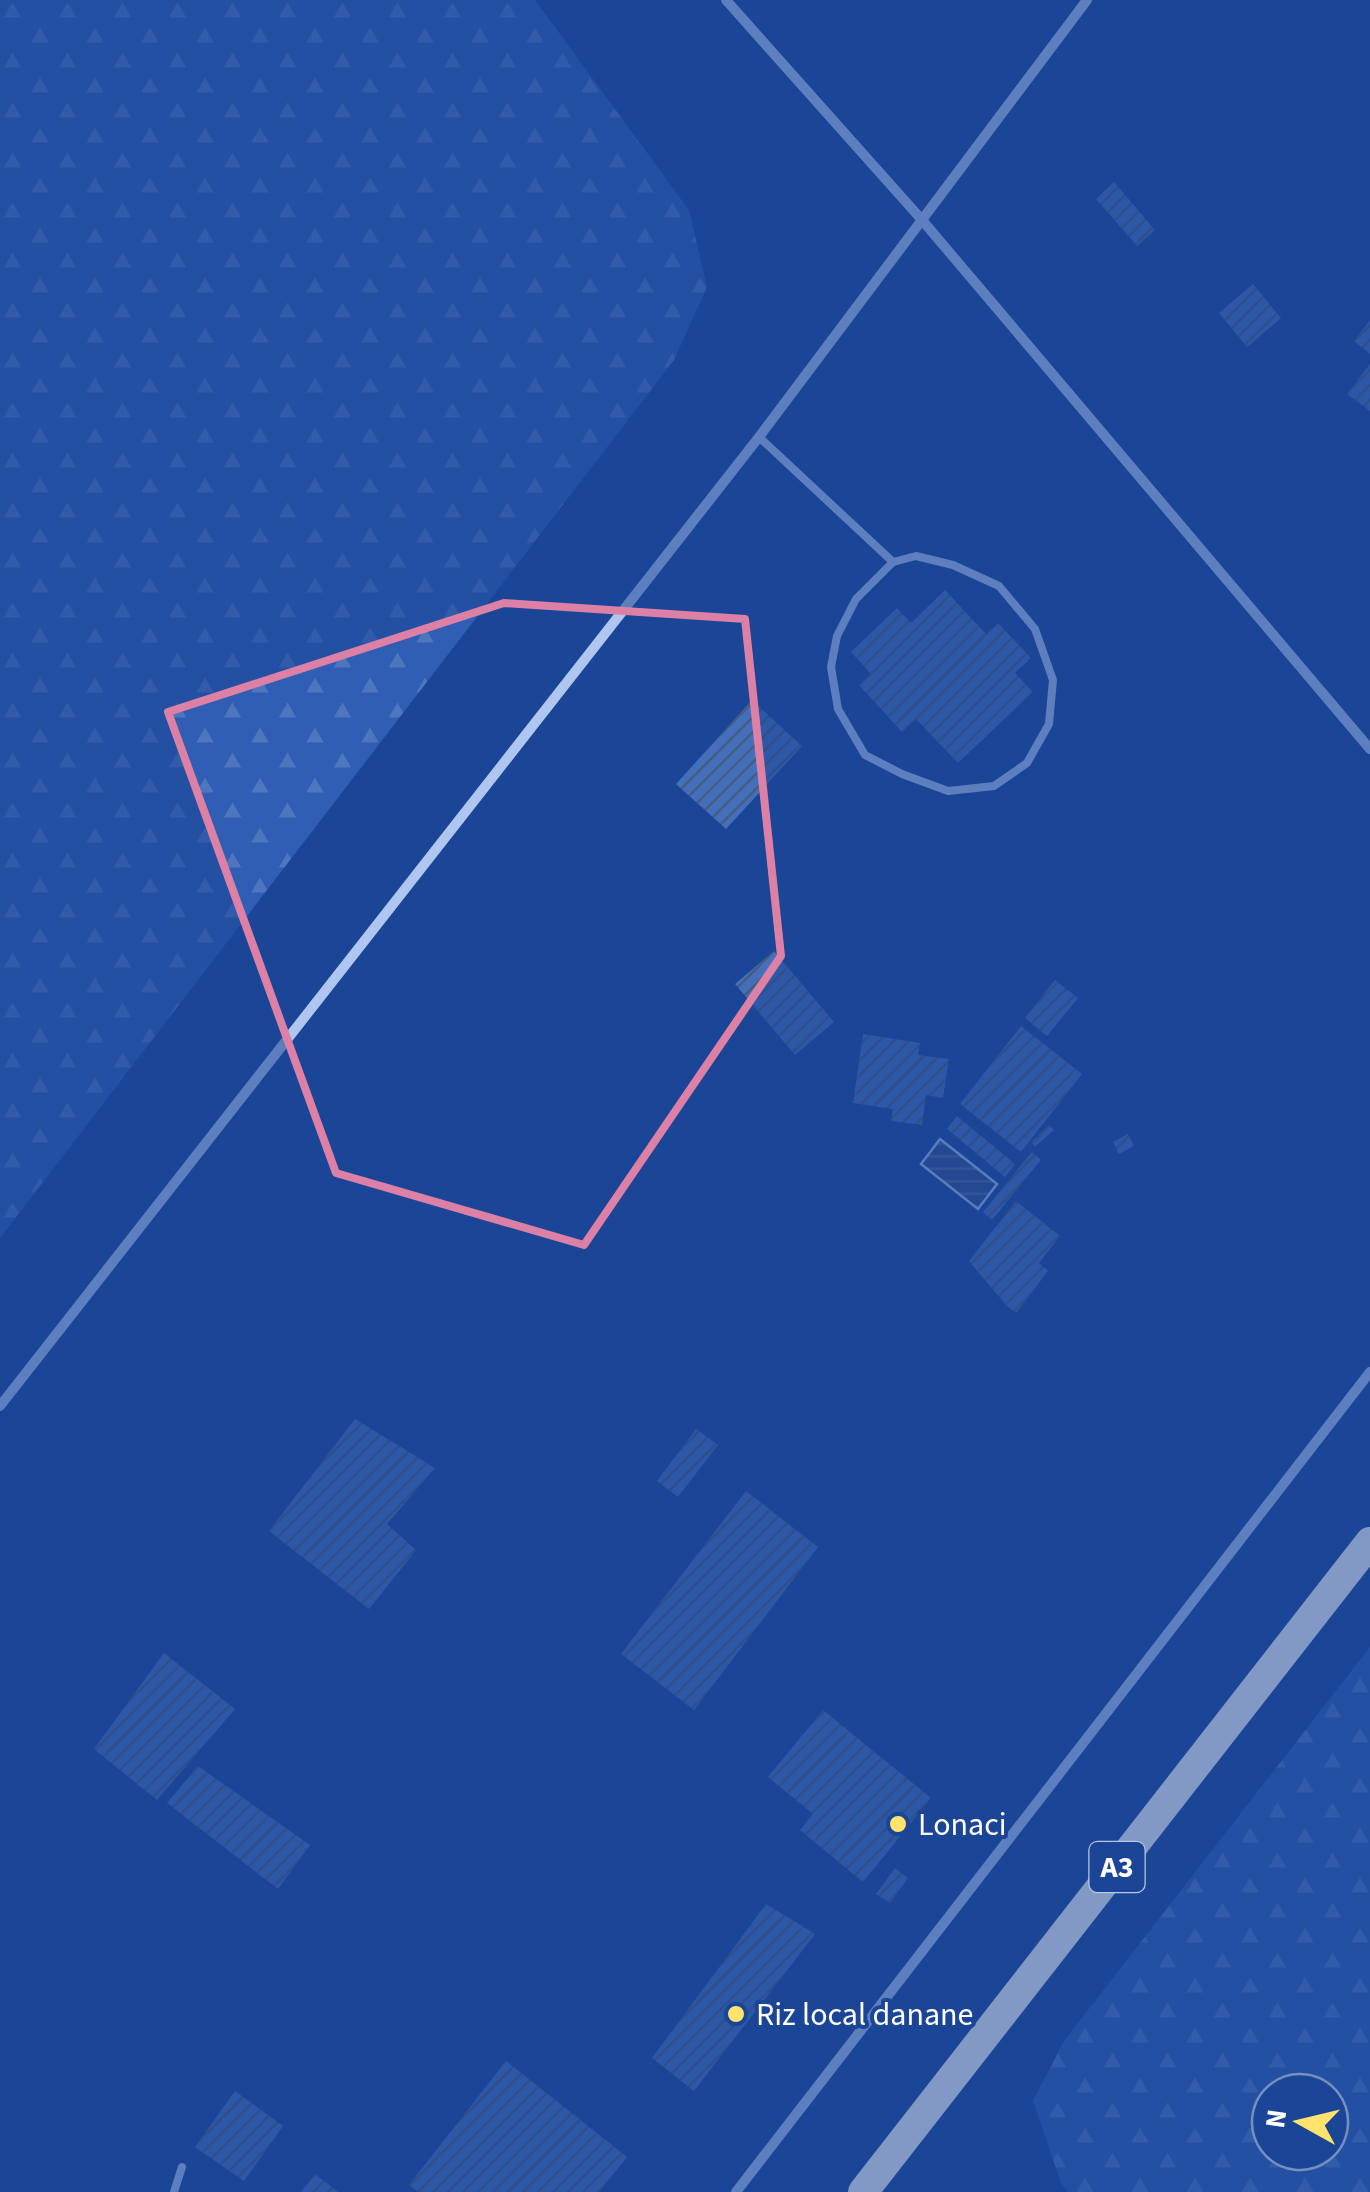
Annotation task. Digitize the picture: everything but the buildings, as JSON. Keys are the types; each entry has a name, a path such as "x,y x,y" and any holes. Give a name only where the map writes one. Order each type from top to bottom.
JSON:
{"highway":[{"name":"A3","path":"863,2192 1370,1542"}],"street":[{"path":"726,0 922,220 1370,748"},
{"path":"0,1406 759,437 1088,0"},
{"path":"736,2192 1370,1372"}],"lane":[{"path":"759,437 892,562"},
{"path":"916,556 954,565 999,586 1034,629 1053,680 1050,724 1027,762 994,786 948,791 902,774 866,754 838,709 831,667 837,636 856,599 892,562 916,556"},
{"path":"174,2192 182,2166"}],"highlighted area":[{"path":"504,603 745,619 781,956 584,1245 336,1173 168,712"}],"green space":[{"path":"0,0 535,0 689,210 707,287 674,360 0,1238"},
{"path":"1370,1647 1370,2192 1068,2192 1061,2183 1033,2101 1064,2041"}],"shaded area":[{"path":"940,1139 997,1184 978,1209 921,1164"}],"place":[{"name":"Lonaci","path":"898,1824"},
{"name":"Riz local danane","path":"736,2014"}]}
